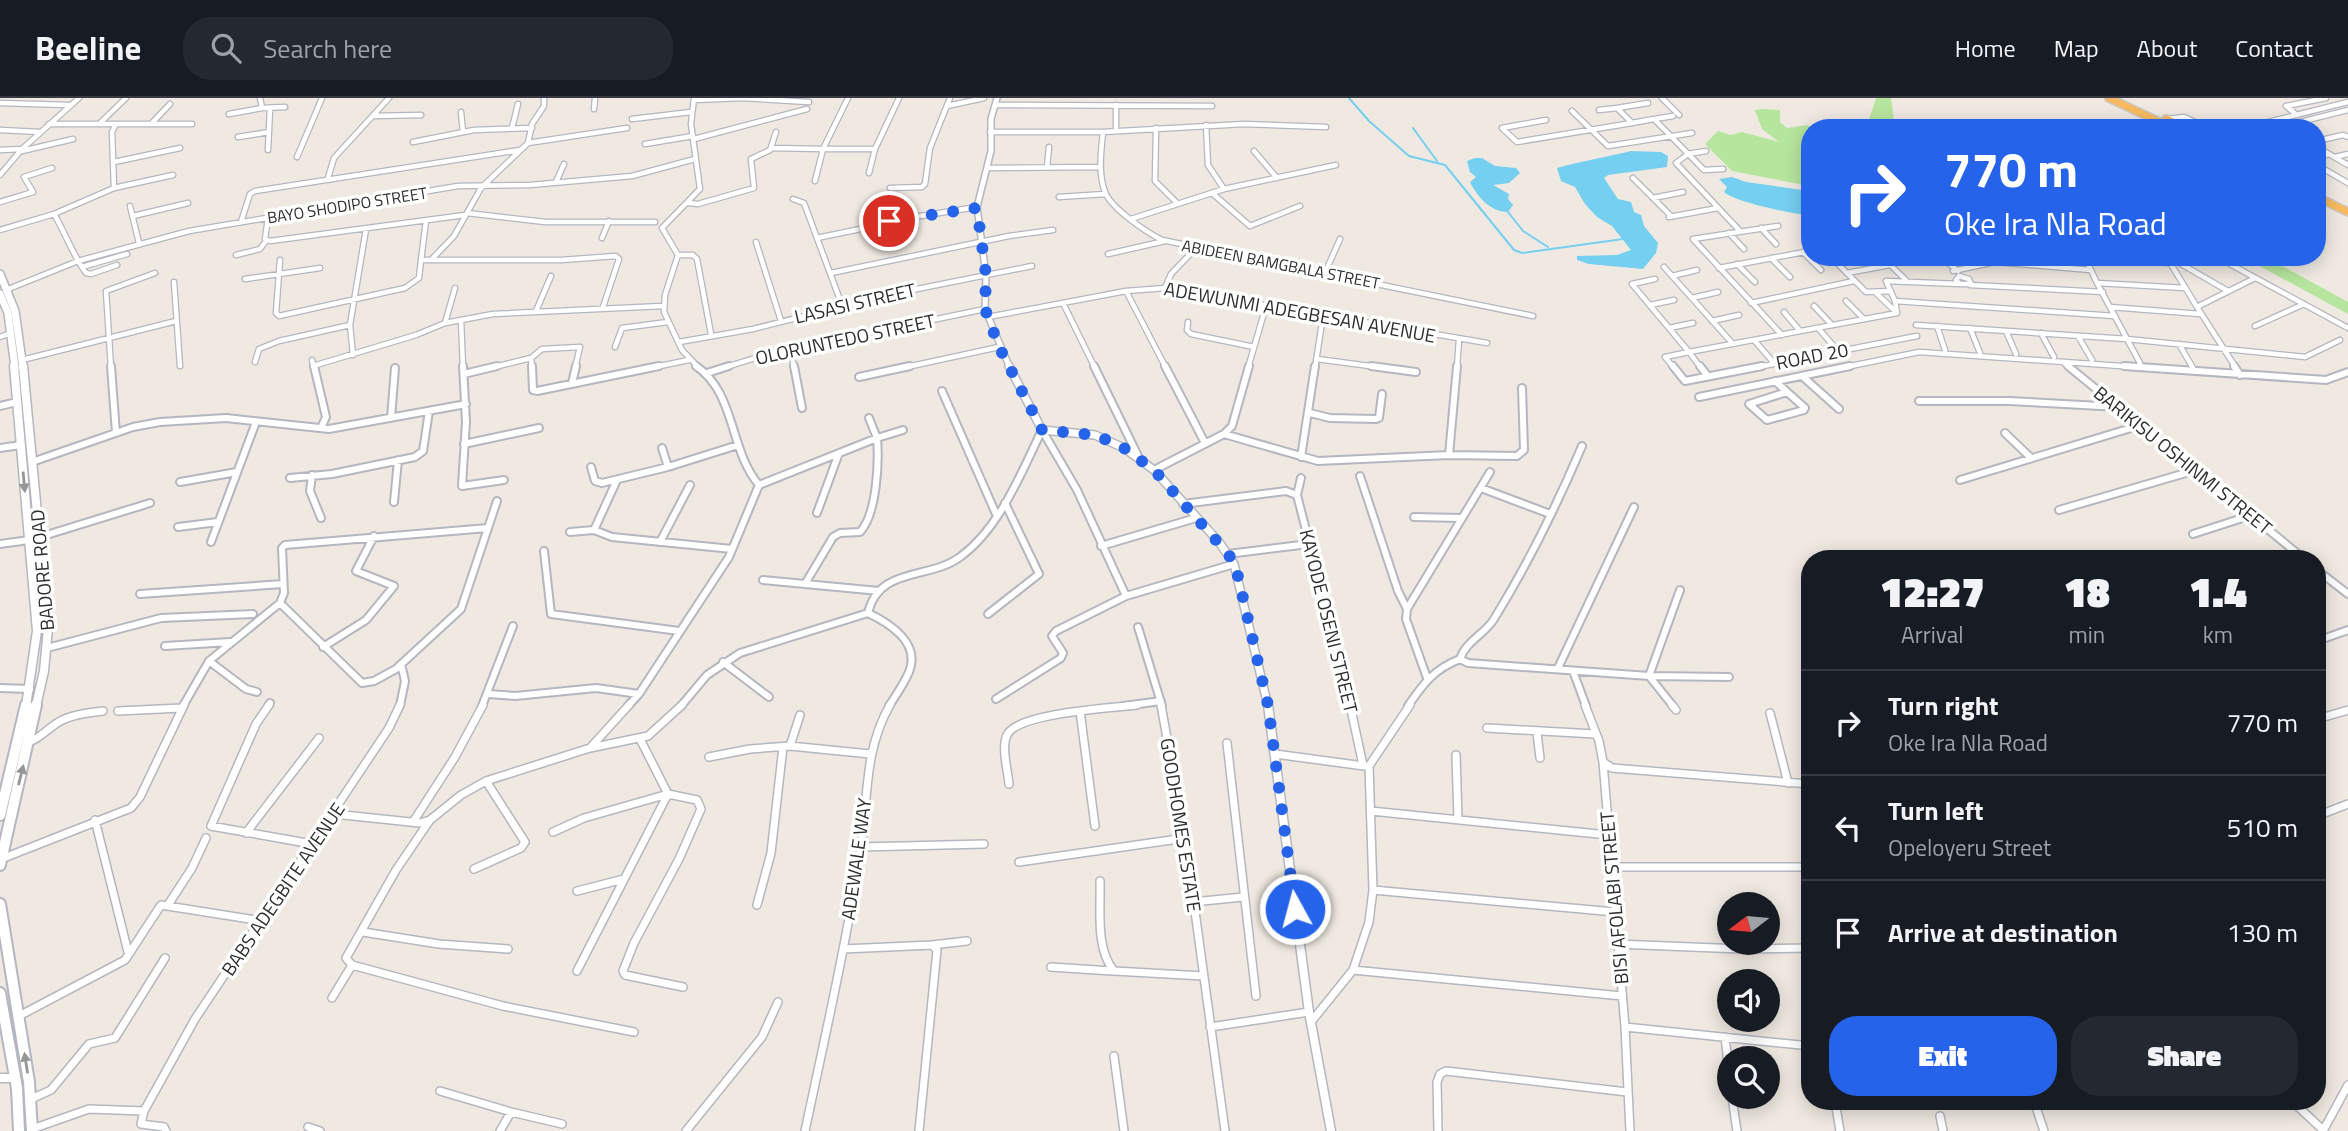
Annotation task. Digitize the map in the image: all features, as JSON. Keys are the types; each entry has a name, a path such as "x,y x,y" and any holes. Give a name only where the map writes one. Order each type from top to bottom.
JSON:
{"highway":[{"path":"2109,98 2153,119"},
{"path":"2122,98 2167,119"},
{"path":"2326,194 2348,204"},
{"path":"2326,201 2348,212"}],"main road":[{"name":"BADORE ROAD","path":"0,274 11,333 37,631 30,689 0,814"},
{"name":"BADORE ROAD","path":"1,862 29,742 47,648 43,567 22,359 15,311 2,296"},
{"path":"32,570 43,567"},
{"path":"0,904 31,1099 28,1130"},
{"path":"0,993 15,1078 28,1130"}],"street":[{"path":"0,175 21,150 79,98"},
{"path":"99,124 126,98"},
{"path":"260,98 262,108"},
{"path":"297,157 323,98"},
{"path":"328,178 334,158 389,98"},
{"path":"528,143 536,116 544,106 544,98"},
{"path":"594,109 596,98"},
{"path":"759,485 753,480 716,385 707,373 689,360 668,322 663,306 678,255 663,228 666,221 689,203 700,189 691,112 694,99 742,98 809,102"},
{"path":"815,181 823,149 848,98"},
{"path":"869,173 875,149 898,98"},
{"path":"890,188 922,187 925,184 930,148 950,98"},
{"path":"947,106 984,98"},
{"path":"1046,106 1048,98"},
{"path":"1098,105 1100,98"},
{"path":"1546,120 1502,128 1515,142 1676,116 1662,98"},
{"path":"2297,115 2286,106 2326,98"},
{"path":"1126,596 1077,490 999,347 985,309 986,275 977,208 988,168 990,132 996,102 1046,106 1212,106"},
{"path":"2281,119 2348,102"},
{"path":"0,103 69,105"},
{"path":"512,128 519,103"},
{"path":"1599,110 1648,103"},
{"path":"151,124 170,104"},
{"path":"1116,105 1116,131"},
{"path":"229,114 285,107"},
{"path":"1617,108 1632,123"},
{"path":"268,149 270,109"},
{"path":"645,144 693,138 807,109"},
{"path":"1572,111 1609,146 1692,133"},
{"path":"461,112 464,115 463,132"},
{"path":"632,119 691,112"},
{"path":"2316,119 2347,112"},
{"path":"373,116 421,115"},
{"path":"1654,119 1704,170 1723,169"},
{"path":"2167,119 2188,119"},
{"path":"48,124 192,124"},
{"path":"114,188 112,132 116,124"},
{"path":"990,132 1104,132 1206,125 1326,127"},
{"path":"1206,125 1208,166 1224,189"},
{"path":"413,142 463,132 532,128"},
{"path":"432,259 454,236 485,184 528,143 627,128"},
{"path":"1156,128 1155,181 1177,203"},
{"path":"0,130 40,132"},
{"path":"239,136 269,132"},
{"path":"689,203 698,204 751,191 755,186 751,159 772,148 776,132"},
{"path":"1059,197 1105,194 1100,167 1104,132"},
{"path":"2326,139 2343,135 2348,137"},
{"path":"0,150 21,150 73,139"},
{"path":"1047,167 1049,147"},
{"path":"114,163 180,148"},
{"path":"772,148 875,149"},
{"path":"241,222 253,192 328,178 520,150"},
{"path":"1254,151 1277,178"},
{"path":"1706,151 1688,154 1676,163 1740,232"},
{"path":"2326,152 2348,164"},
{"path":"2335,157 2348,154"},
{"name":"BAYO SHODIPO STREET","path":"2,296 78,261 189,231 458,186 632,176 695,159"},
{"path":"556,182 564,164"},
{"path":"1131,219 1224,189 1336,165"},
{"path":"988,168 1100,167"},
{"path":"0,202 33,192 24,177 52,169"},
{"path":"2326,170 2348,183"},
{"path":"0,230 54,214 114,188 173,175"},
{"path":"1633,178 1670,217 1718,208"},
{"path":"1653,198 1682,192"},
{"path":"1212,193 1250,226 1300,206"},
{"name":"ABIDEEN BAMGBALA STREET","path":"1105,194 1142,230 1166,241 1533,316"},
{"path":"793,199 804,203 843,307"},
{"path":"133,216 188,203"},
{"path":"130,206 139,243"},
{"path":"889,221 977,208"},
{"path":"54,214 67,236 71,251 88,274 117,265"},
{"path":"266,241 466,214 545,222 654,222"},
{"path":"236,255 260,249 266,241 268,218"},
{"path":"602,238 609,220"},
{"path":"280,260 276,313 279,316 405,288 419,278 426,221"},
{"path":"1778,226 1693,239 1782,335"},
{"path":"817,238 865,228"},
{"path":"1761,228 1776,244"},
{"path":"353,355 350,325 366,229"},
{"path":"831,273 1053,230"},
{"path":"1729,233 1744,249"},
{"path":"1325,274 1340,239"},
{"path":"1108,254 1166,241"},
{"path":"756,242 781,321"},
{"path":"1165,288 1171,274 1196,248"},
{"path":"1719,268 1801,252"},
{"path":"82,267 127,254"},
{"path":"678,255 697,259 711,334"},
{"path":"421,260 561,260 589,256 618,257 603,307"},
{"path":"1771,258 1790,277"},
{"path":"1737,264 1755,282"},
{"name":"LASASI STREET","path":"679,342 711,334 750,329 951,280 1032,266"},
{"path":"1819,266 1822,270"},
{"path":"1840,266 1866,292 1890,291"},
{"path":"1847,273 1885,266"},
{"path":"1891,266 1906,280"},
{"path":"1945,266 1957,277 1971,283 2103,292"},
{"path":"1948,266 1957,277"},
{"path":"1957,277 1985,266"},
{"path":"2043,266 2091,270"},
{"path":"2089,266 2140,363"},
{"path":"2172,266 2240,375"},
{"path":"2181,266 2228,291"},
{"path":"2233,266 2348,328"},
{"path":"1664,267 1733,344"},
{"path":"245,279 320,268"},
{"path":"1672,276 1697,270"},
{"path":"116,433 106,291 155,273"},
{"path":"536,311 551,276"},
{"path":"1897,313 1886,281 1964,277 1971,283"},
{"path":"2197,307 2255,278"},
{"path":"1655,279 1632,284 1707,375"},
{"path":"1751,303 1854,281"},
{"path":"174,282 180,366"},
{"path":"2098,282 2185,288"},
{"path":"445,323 455,288"},
{"name":"ADEWUNMI ADEGBESAN AVENUE","path":"988,317 1126,291 1165,288 1487,343"},
{"path":"1126,291 1205,443"},
{"path":"1692,298 1718,292"},
{"path":"1875,292 1897,313"},
{"path":"1650,305 1674,300"},
{"path":"1846,301 1864,319"},
{"path":"1895,301 2115,316"},
{"path":"1063,303 1139,460"},
{"path":"2255,326 2304,304"},
{"path":"321,428 326,422 312,363 353,355 445,323 493,314 663,306"},
{"path":"1154,470 1224,434 1232,426 1266,306"},
{"path":"1814,306 1832,325"},
{"path":"2111,308 2201,315"},
{"name":"OLORUNTEDO STREET","path":"707,373 743,360 985,309"},
{"path":"1784,312 1800,331"},
{"path":"1689,352 1897,313"},
{"path":"1712,321 1739,315"},
{"path":"1301,457 1310,413 1323,316"},
{"path":"461,320 466,404 462,486 504,480"},
{"path":"22,359 176,321"},
{"path":"615,347 622,328 668,322"},
{"path":"1188,322 1187,330 1191,334 1254,347"},
{"path":"1670,328 1693,323"},
{"path":"256,362 256,354 268,345 350,325"},
{"path":"1916,325 2127,339 2305,357 2340,340"},
{"path":"1937,326 1945,350"},
{"path":"1818,328 1838,351"},
{"path":"1970,328 1980,353"},
{"path":"2006,331 2017,354"},
{"path":"0,337 11,333"},
{"path":"2041,333 2054,357"},
{"name":"ROAD 20","path":"1689,352 1665,357 1685,381 1917,336"},
{"path":"2078,336 2092,360"},
{"path":"1449,455 1459,339"},
{"path":"1754,340 1774,363"},
{"path":"2179,344 2193,368"},
{"path":"859,377 999,347"},
{"path":"464,374 531,358 542,349 582,348 572,383"},
{"path":"791,350 802,408"},
{"path":"1699,397 1919,352 2330,380 2348,372"},
{"path":"531,358 534,391 689,360"},
{"path":"1317,359 1416,372"},
{"name":"BARIKISU OSHINMI STREET","path":"2063,362 2293,550"},
{"path":"391,418 395,368"},
{"path":"1802,376 1839,409"},
{"path":"1775,381 1787,392 1804,410 1767,420 1748,404 1787,392"},
{"path":"1224,434 1301,457 1332,461 1449,455 1517,456 1522,453 1522,388"},
{"path":"942,391 996,514"},
{"path":"1310,413 1330,418 1376,419 1379,418 1382,394"},
{"path":"1919,401 2009,401 2119,407"},
{"path":"0,406 17,402"},
{"path":"32,462 116,433 171,421 226,418 337,428 466,404"},
{"path":"290,478 332,474 415,457 423,451 429,411"},
{"path":"310,426 324,413"},
{"path":"805,584 833,537 843,533 856,533 865,527 872,502 877,438 869,418"},
{"path":"211,542 256,422"},
{"path":"1960,480 2141,425"},
{"path":"464,444 539,428"},
{"path":"590,748 639,694 729,557 759,485 903,430"},
{"path":"1042,430 1096,435 1110,440 1154,470 1228,554 1234,565 1265,693 1309,1012 1331,1131"},
{"path":"634,1032 503,1006 352,965 346,958 396,870 430,820 461,795 486,781 590,748 640,739 654,732 683,704 707,675 723,662 740,653 868,613 868,604 879,591 911,574 961,558 1005,503 1042,430"},
{"path":"2005,433 2030,457"},
{"path":"0,449 20,445"},
{"path":"592,467 596,481 602,483 668,467 738,445"},
{"path":"1461,659 1463,651 1493,621 1568,480 1581,446"},
{"path":"662,448 668,467"},
{"path":"817,513 839,453"},
{"path":"394,502 398,460"},
{"path":"2059,510 2196,470"},
{"path":"180,482 237,472"},
{"path":"1427,678 1406,619 1407,609 1490,472"},
{"path":"312,475 310,491 321,517"},
{"path":"1360,475 1398,591 1407,609"},
{"name":"KAYODE OSENI STREET","path":"1301,478 1297,495 1366,766 1371,811 1373,890 1369,922 1353,970 1311,1023"},
{"path":"594,530 617,480"},
{"path":"660,542 690,485"},
{"path":"1481,488 1550,514"},
{"path":"1183,504 1286,491 1297,495"},
{"path":"280,603 362,683 383,677 401,664 447,618 461,609 497,501"},
{"path":"40,537 149,503"},
{"path":"988,614 1039,574 1005,503"},
{"path":"1558,668 1634,507"},
{"path":"2193,534 2249,516"},
{"path":"1414,517 1461,518"},
{"path":"1101,546 1196,518"},
{"path":"178,527 218,522"},
{"path":"1,862 95,820 131,808 140,797 182,708 209,661 280,603 284,593 282,548 285,545 488,528"},
{"path":"570,532 594,530 612,537 732,549"},
{"path":"323,647 366,620 394,586 356,572 374,536"},
{"path":"0,544 29,540"},
{"path":"1228,554 1309,544"},
{"path":"544,551 551,614 679,631"},
{"path":"996,699 1061,658 1063,653 1052,636 1056,631 1126,596 1234,565"},
{"path":"2326,577 2348,594"},
{"path":"763,580 879,591"},
{"path":"140,594 283,584"},
{"path":"1649,676 1680,590"},
{"name":"ADEWALE WAY","path":"805,1131 861,847 870,754 878,726 911,669 910,652 904,638 890,624 868,613"},
{"path":"47,648 162,618 253,614"},
{"path":"413,822 455,757 489,694 513,626"},
{"name":"GOODHOMES ESTATE","path":"1138,627 1161,701 1185,838 1225,1131"},
{"path":"2326,638 2348,630"},
{"path":"165,646 230,642"},
{"path":"1275,754 1366,766 1427,678 1444,665 1461,659 1468,663 1573,671 1729,677"},
{"path":"209,661 246,688 257,692"},
{"path":"723,662 769,697"},
{"name":"BABS ADEGBITE AVENUE","path":"144,1111 195,1019 389,729 404,700 406,676 401,664"},
{"name":"BISI AFOLABI STREET","path":"1573,671 1601,748 1625,1027 1630,1131"},
{"path":"1649,676 1676,710"},
{"path":"0,688 30,689"},
{"path":"489,694 515,696 596,688 639,694"},
{"path":"1009,784 1005,739 1011,728 1029,720 1161,701"},
{"path":"270,703 256,724 211,826 312,844"},
{"path":"118,711 182,708"},
{"path":"2326,716 2348,710"},
{"path":"29,742 47,736 52,726 85,714 103,711"},
{"path":"1080,711 1095,826"},
{"path":"1770,713 1788,783"},
{"path":"757,905 771,853 786,747 800,715"},
{"path":"1487,728 1537,733 1595,734"},
{"path":"1537,733 1540,758"},
{"path":"246,834 319,738"},
{"path":"640,739 668,794"},
{"path":"1227,743 1256,996"},
{"path":"709,757 750,749 786,747 870,754"},
{"path":"1456,755 1458,819"},
{"path":"1602,762 1612,768 1801,784"},
{"path":"474,869 521,848 525,842 486,781"},
{"path":"578,971 668,794"},
{"path":"553,832 584,818 668,794 697,800 701,810 688,830 679,858 623,971 625,975 683,987"},
{"path":"2326,813 2348,804"},
{"path":"1371,811 1608,835"},
{"path":"334,814 413,822 430,820"},
{"path":"95,820 128,952"},
{"path":"168,905 192,868 206,838"},
{"path":"1019,862 1185,838"},
{"path":"861,847 984,844"},
{"path":"1612,867 1801,867"},
{"path":"577,891 624,879"},
{"path":"1100,881 1103,954 1108,967 1114,971"},
{"path":"1373,890 1615,912"},
{"path":"1194,902 1243,897"},
{"path":"19,1016 125,960 160,905 262,921"},
{"path":"363,932 439,944 508,949"},
{"path":"843,949 967,941"},
{"path":"1617,944 1741,949 1801,948"},
{"path":"919,1131 937,950 932,945"},
{"path":"31,1099 57,1084 89,1044 115,1038 165,958"},
{"path":"332,999 352,965"},
{"path":"1051,967 1203,976"},
{"path":"1353,970 1622,996"},
{"path":"686,1131 762,1037 778,1002"},
{"path":"1210,1027 1309,1012"},
{"path":"1625,1027 1801,1045"},
{"path":"1725,1037 1726,1046"},
{"path":"1114,1056 1124,1131"},
{"path":"1438,1131 1437,1082 1440,1074 1446,1070 1627,1092"},
{"path":"0,1078 15,1078"},
{"path":"2302,1110 2324,1131 2348,1085"},
{"path":"440,1091 562,1124"},
{"path":"28,1130 89,1109 144,1111 141,1124 164,1126 166,1131"},
{"path":"1734,1109 1737,1131"},
{"path":"1836,1110 1840,1131"},
{"path":"2037,1110 2044,1131"},
{"path":"500,1131 511,1112"},
{"path":"1940,1116 1942,1131"},
{"path":"308,1127 320,1131"}],"green space":[{"path":"1876,98 1891,98 1894,119 1869,119"},
{"path":"1755,110 1780,110 1780,122 1787,128 1801,126 1801,184 1732,171 1705,144 1718,131 1730,135 1742,132 1779,142 1762,129"},
{"path":"2260,266 2282,266 2348,302 2348,314"}],"water":[{"path":"1631,151 1661,152 1668,156 1667,167 1608,175 1604,178 1618,199 1631,202 1634,212 1641,215 1644,226 1658,243 1656,253 1643,269 1589,264 1577,260 1577,256 1617,255 1631,250 1612,226 1597,217 1585,204 1575,187 1561,181 1557,168"},
{"path":"1482,158 1495,166 1516,168 1520,173 1509,183 1493,185 1509,194 1508,199 1513,205 1508,212 1490,206 1473,188 1470,182 1476,177 1470,172 1467,161"},
{"path":"1732,177 1746,182 1801,190 1801,214 1764,207 1730,196 1724,192 1727,187 1719,179"}],"waterway":[{"path":"1349,98 1369,121 1409,156 1445,165 1514,250 1522,253 1623,239"},
{"path":"1413,128 1437,161"},
{"path":"1508,212 1523,231 1548,247"}],"route":[{"path":"889,221 977,208 986,275 985,309 999,347 1042,430 1096,435 1124,448 1154,470 1229,555 1236,568 1268,705 1295,909"}]}
